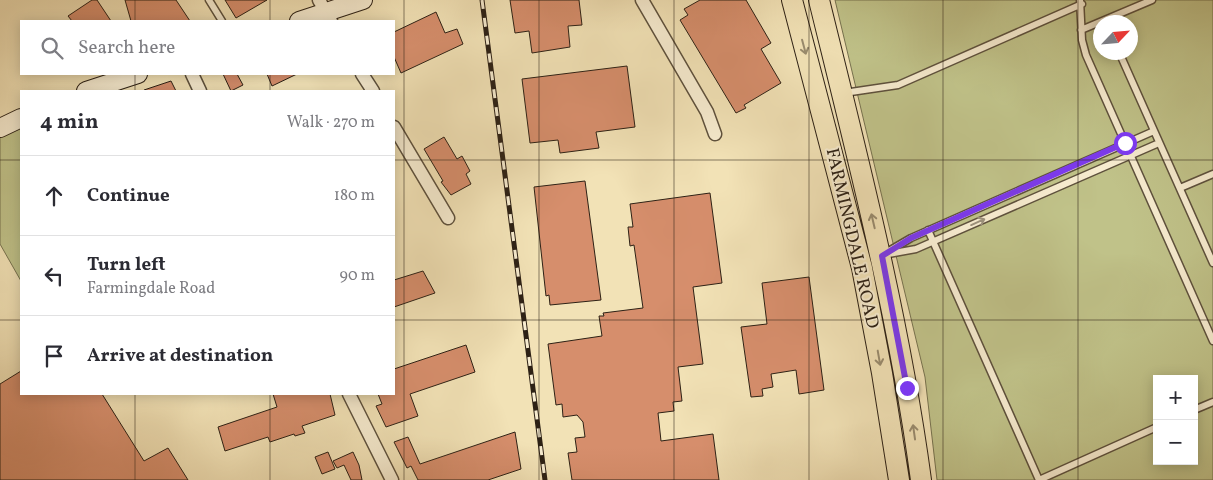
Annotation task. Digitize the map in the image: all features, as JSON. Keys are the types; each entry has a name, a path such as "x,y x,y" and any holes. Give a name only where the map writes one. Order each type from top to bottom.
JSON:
{"main road":[{"name":"FARMINGDALE ROAD","path":"792,0 862,268 882,373 899,480"},
{"path":"813,0 825,23"},
{"name":"FARMINGDALE ROAD","path":"819,0 882,256 907,388 921,480"}],"street":[{"path":"302,20 363,0"},
{"path":"642,0 707,112 715,134"},
{"path":"89,90 135,75"},
{"path":"192,75 200,90"},
{"path":"363,75 372,90"},
{"path":"0,128 20,118"},
{"path":"395,129 448,218"},
{"path":"350,395 392,480"}],"lane":[{"path":"209,0 221,20"},
{"path":"1120,15 1152,0"},
{"path":"842,93 898,85 1081,2 1081,30 1089,62 1213,341"},
{"path":"1081,30 1093,26"},
{"path":"1123,60 1213,263"},
{"path":"882,256 928,230 1154,131"},
{"path":"882,256 916,249 1160,142"},
{"path":"1180,188 1213,174"},
{"path":"928,230 1039,480 1153,429"},
{"path":"1198,408 1213,402"}],"green space":[{"path":"835,0 1213,0 1213,480 937,480 925,377"},
{"path":"20,120 20,279 0,244 0,124"}],"building":[{"path":"92,0 97,0 110,20 71,20 68,16"},
{"path":"125,0 176,0 189,20 131,20"},
{"path":"225,0 267,0 236,18"},
{"path":"510,0 579,0 582,25 568,26 570,47 532,53 529,31 515,33"},
{"path":"700,0 746,0 771,43 761,49 781,83 744,105 746,108 736,113 680,20 688,15 684,9"},
{"path":"436,12 445,33 457,29 463,44 401,73 395,59 395,32"},
{"path":"627,66 635,127 596,132 599,148 560,153 558,140 530,143 522,79"},
{"path":"223,75 238,75 243,85 231,90"},
{"path":"267,75 295,75 272,86"},
{"path":"171,81 176,90 144,90"},
{"path":"444,137 457,159 462,156 470,171 466,174 471,184 451,195 441,182 443,181 424,149"},
{"path":"585,181 601,300 550,305 549,295 546,296 534,187"},
{"path":"710,193 722,283 693,287 703,364 678,367 682,401 673,402 674,411 658,413 661,441 713,434 719,480 572,480 568,453 577,452 575,438 585,437 583,422 577,415 563,417 562,404 556,405 548,344 602,336 599,316 604,316 603,313 643,308 634,245 630,246 628,227 633,227 630,204"},
{"path":"423,271 435,293 395,307 395,280"},
{"path":"809,277 824,390 799,394 796,370 771,374 773,387 762,389 763,396 751,397 741,327 767,324 762,283"},
{"path":"466,345 475,372 410,394 418,416 386,427 376,406 382,404 378,395 395,395 395,369"},
{"path":"20,372 20,395 103,395 144,461 168,448 188,480 0,480 0,384"},
{"path":"273,395 330,395 335,415 302,426 305,433 295,436 294,434 270,442 268,437 225,451 218,427 277,407"},
{"path":"515,432 521,469 488,480 418,480 411,466 407,468 394,442 408,437 420,464"},
{"path":"328,452 335,469 322,474 315,457"},
{"path":"353,452 359,465 362,480 351,480 344,465 337,468 333,461"}],"railway":[{"path":"482,0 545,480"}],"route":[{"path":"907,388 882,256 911,238 1125,143"}]}
